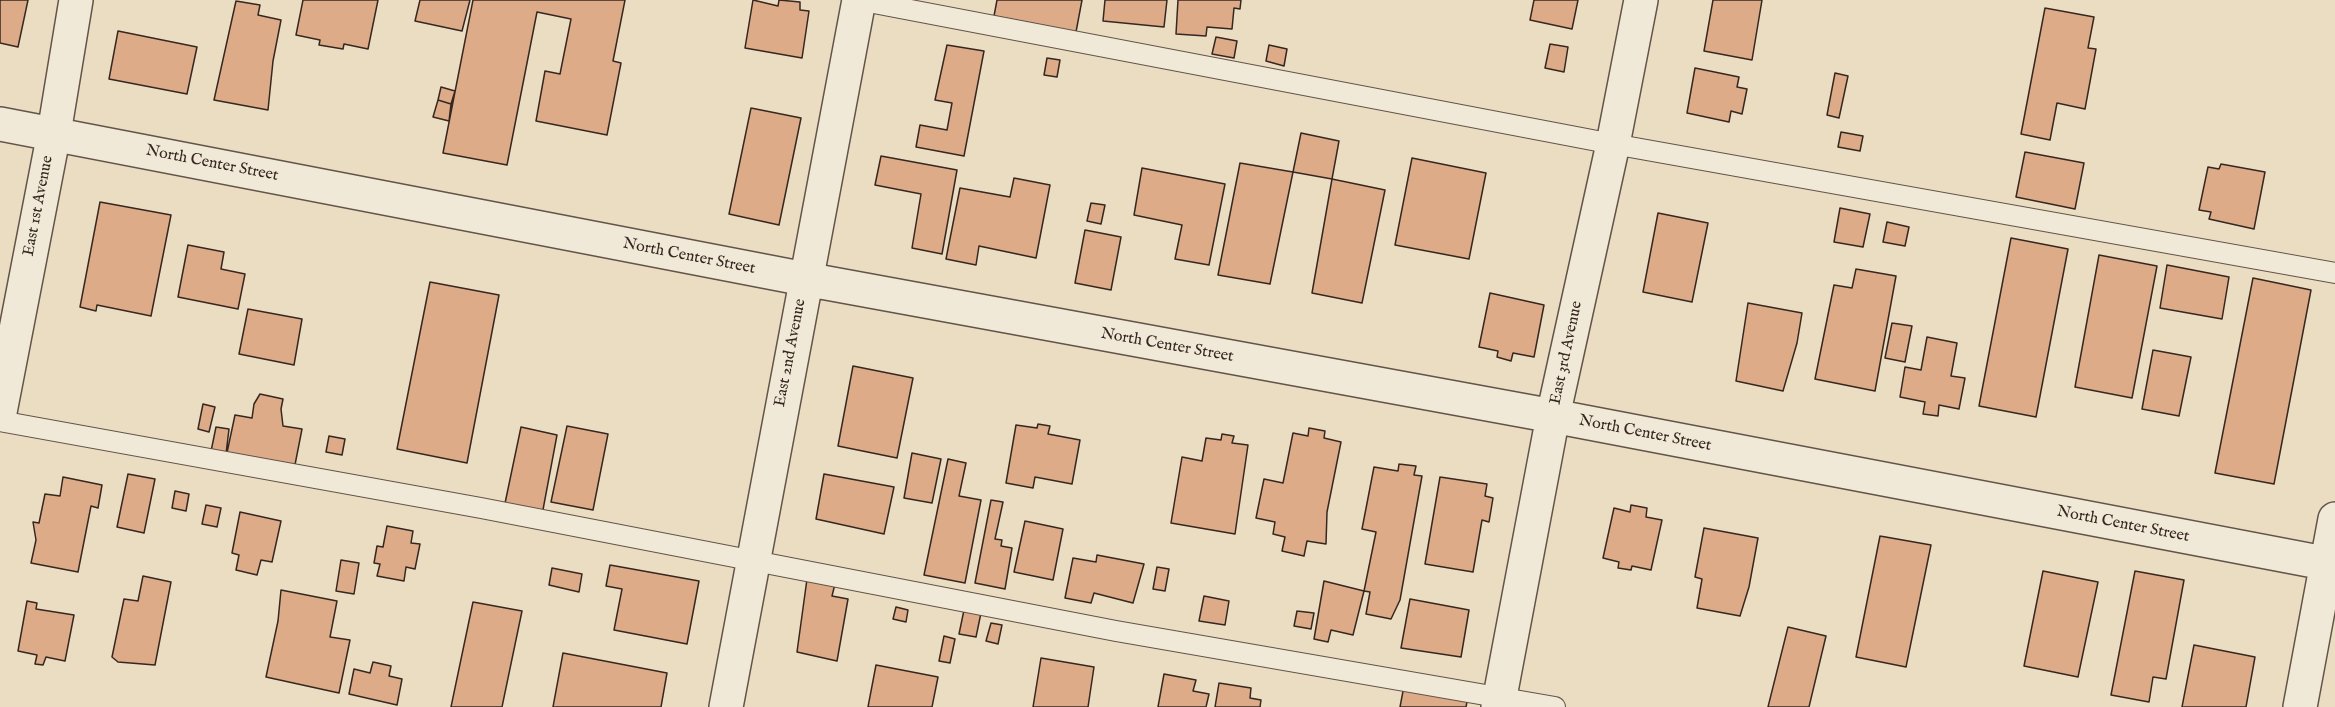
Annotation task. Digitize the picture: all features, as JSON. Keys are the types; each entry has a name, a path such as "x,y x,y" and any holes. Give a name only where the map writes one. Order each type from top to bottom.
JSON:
{"street":[{"name":"East 1st Avenue","path":"0,412 54,133 76,0"},
{"name":"East 2nd Avenue","path":"726,707 859,0"},
{"name":"East 3rd Avenue","path":"1499,702 1553,416 1613,144 1641,0"},
{"name":"North Center Street","path":"0,124 805,279 1553,416 2331,564"},
{"path":"2300,707 2331,564 2335,519"}],"lane":[{"path":"859,0 1613,144 2335,273"},
{"path":"0,421 469,506 1116,631 1499,702 1555,707"}],"building":[{"path":"0,0 28,0 18,47 0,43"},
{"path":"303,0 378,0 368,49 344,44 343,49 319,45 320,40 296,35"},
{"path":"420,0 470,0 462,31 415,21"},
{"path":"473,0 625,0 613,61 621,63 607,135 536,121 545,71 560,74 571,19 537,12 507,165 443,153"},
{"path":"753,0 778,6 779,0 800,2 800,10 809,11 802,58 745,48"},
{"path":"997,0 1082,0 1076,32 994,16"},
{"path":"1105,0 1167,0 1164,27 1103,21"},
{"path":"1178,0 1241,0 1240,9 1234,8 1232,29 1207,27 1206,36 1176,34"},
{"path":"1534,0 1578,0 1572,29 1530,20"},
{"path":"1713,0 1762,0 1752,60 1704,51"},
{"path":"236,1 260,5 258,15 281,20 273,61 268,110 214,100"},
{"path":"2045,8 2094,17 2088,48 2096,49 2085,109 2057,103 2050,140 2021,134"},
{"path":"118,31 197,47 187,94 109,79"},
{"path":"1216,37 1237,41 1234,58 1212,54"},
{"path":"1550,44 1568,47 1564,72 1545,68"},
{"path":"947,45 984,51 964,156 916,147 920,125 947,130 952,103 935,100"},
{"path":"1269,45 1287,49 1284,66 1266,61"},
{"path":"1047,58 1060,60 1057,77 1044,75"},
{"path":"1695,68 1739,77 1737,87 1747,89 1742,114 1731,111 1729,122 1687,113"},
{"path":"1835,73 1848,76 1839,118 1827,115"},
{"path":"441,87 455,91 451,104 438,100"},
{"path":"438,100 451,104 449,121 433,117"},
{"path":"751,108 801,118 779,225 729,214"},
{"path":"1841,132 1863,136 1860,151 1838,147"},
{"path":"1301,133 1339,141 1332,179 1293,172"},
{"path":"2025,152 2084,163 2075,209 2016,197"},
{"path":"881,156 957,170 942,254 912,248 921,194 875,185"},
{"path":"1412,158 1486,173 1469,259 1395,245"},
{"path":"1240,163 1293,172 1270,284 1218,275"},
{"path":"2221,164 2265,172 2254,229 2209,219 2211,212 2199,210 2208,167 2219,169"},
{"path":"1142,168 1225,184 1209,265 1175,259 1182,225 1134,215"},
{"path":"1014,178 1050,185 1036,258 979,246 976,265 946,259 960,188 1010,197"},
{"path":"1332,179 1385,190 1362,303 1312,293"},
{"path":"100,202 171,215 151,316 97,305 96,311 80,307"},
{"path":"1091,203 1105,205 1101,224 1087,221"},
{"path":"1840,208 1870,214 1863,247 1834,242"},
{"path":"1658,213 1708,223 1692,302 1643,292"},
{"path":"1887,222 1909,227 1905,246 1883,242"},
{"path":"1085,230 1121,237 1111,290 1075,283"},
{"path":"2011,238 2068,249 2036,417 1979,406"},
{"path":"188,245 224,252 221,269 245,274 238,309 178,297"},
{"path":"2099,255 2157,266 2132,398 2075,387"},
{"path":"2167,265 2229,277 2222,319 2160,308"},
{"path":"1856,269 1896,276 1875,391 1815,379 1834,285 1852,288"},
{"path":"2253,278 2311,290 2274,484 2215,473"},
{"path":"430,282 499,295 467,463 397,449"},
{"path":"1490,293 1544,305 1534,357 1513,353 1511,361 1497,357 1498,351 1479,347"},
{"path":"1748,303 1802,313 1797,343 1783,391 1736,381"},
{"path":"248,309 302,319 294,365 239,354"},
{"path":"1892,323 1912,326 1905,362 1885,358"},
{"path":"1927,337 1957,343 1951,376 1965,378 1959,409 1939,405 1938,416 1923,414 1925,402 1900,397 1905,367 1921,370"},
{"path":"2153,350 2191,357 2179,416 2142,409"},
{"path":"853,366 913,378 897,458 838,446"},
{"path":"260,394 283,399 281,409 283,426 302,429 293,475 225,462 235,415 252,418 254,404"},
{"path":"203,404 215,407 209,432 198,429"},
{"path":"1038,424 1050,426 1048,434 1080,440 1072,484 1035,477 1033,488 1006,483 1016,425 1037,428"},
{"path":"567,426 608,434 593,510 551,502"},
{"path":"216,427 229,429 225,462 209,461"},
{"path":"521,427 557,435 542,515 504,508"},
{"path":"1309,428 1325,431 1324,438 1341,442 1327,512 1326,544 1307,541 1304,556 1282,551 1285,537 1273,534 1275,522 1256,518 1264,479 1283,483 1293,433 1308,436"},
{"path":"1222,434 1234,436 1232,443 1248,445 1235,534 1171,523 1182,457 1202,461 1206,438 1221,440"},
{"path":"329,436 345,439 342,455 326,452"},
{"path":"912,453 941,459 932,503 904,498"},
{"path":"948,459 966,463 959,496 981,500 965,583 924,575"},
{"path":"1399,464 1416,466 1414,475 1422,476 1400,600 1391,619 1366,614 1370,592 1364,591 1376,532 1362,529 1374,467 1398,471"},
{"path":"128,474 155,479 144,533 117,527"},
{"path":"824,474 894,487 884,534 816,519"},
{"path":"63,477 102,485 98,508 91,506 78,572 31,563 36,540 33,522 39,523 45,494 60,496"},
{"path":"1440,477 1487,484 1485,496 1493,498 1489,522 1482,520 1473,572 1425,564"},
{"path":"175,491 189,494 186,511 172,508"},
{"path":"991,500 1003,502 995,539 1002,540 1001,546 1012,548 1005,589 975,583"},
{"path":"206,505 221,508 217,527 202,524"},
{"path":"1631,505 1647,508 1646,517 1662,520 1651,570 1632,566 1631,570 1618,568 1619,562 1603,558 1614,508 1630,512"},
{"path":"240,512 281,521 272,562 261,560 257,575 236,570 239,555 232,553"},
{"path":"1025,521 1063,529 1053,580 1014,572"},
{"path":"387,526 413,531 411,543 420,544 415,569 406,567 404,581 377,576 380,564 374,563 377,546 383,547"},
{"path":"1704,528 1758,538 1749,587 1740,616 1697,608 1702,579 1695,577"},
{"path":"1880,536 1931,545 1906,667 1856,657"},
{"path":"1097,555 1144,564 1133,603 1094,593 1091,603 1065,598 1073,558 1096,562"},
{"path":"341,560 359,563 354,594 336,591"},
{"path":"610,565 699,581 687,644 614,630 622,589 606,586"},
{"path":"1157,567 1169,569 1165,591 1153,589"},
{"path":"552,568 582,574 579,592 549,585"},
{"path":"2043,571 2098,582 2078,677 2024,666"},
{"path":"2135,571 2184,580 2166,679 2153,677 2149,702 2111,695"},
{"path":"143,576 171,582 155,665 118,662 112,657 124,599 138,601"},
{"path":"807,579 835,584 832,596 848,599 837,661 797,652"},
{"path":"1324,581 1364,591 1353,635 1331,630 1328,642 1314,639"},
{"path":"281,590 337,601 330,637 350,640 339,693 266,677 278,621"},
{"path":"1204,596 1229,601 1225,625 1199,621"},
{"path":"1410,599 1469,610 1461,657 1401,648"},
{"path":"27,601 37,603 36,609 74,615 65,661 46,657 43,665 35,664 37,655 18,651"},
{"path":"473,602 522,611 502,707 451,707"},
{"path":"896,607 908,610 906,622 893,619"},
{"path":"964,610 981,613 976,637 959,634"},
{"path":"1297,611 1314,613 1311,629 1294,626"},
{"path":"991,623 1002,625 998,644 986,641"},
{"path":"1788,627 1826,636 1809,707 1768,707"},
{"path":"944,636 955,639 950,663 939,661"},
{"path":"2194,645 2255,657 2246,707 2182,707"},
{"path":"563,653 667,673 661,707 553,707"},
{"path":"1041,658 1094,667 1088,707 1033,707"},
{"path":"373,662 391,666 389,676 402,679 397,705 349,694 354,669 370,673"},
{"path":"876,665 938,677 932,707 868,707"},
{"path":"1164,674 1196,680 1193,691 1209,694 1206,707 1158,707"},
{"path":"1219,683 1251,688 1250,698 1261,700 1260,707 1215,707"},
{"path":"1404,686 1470,687 1466,707 1400,707"}]}
